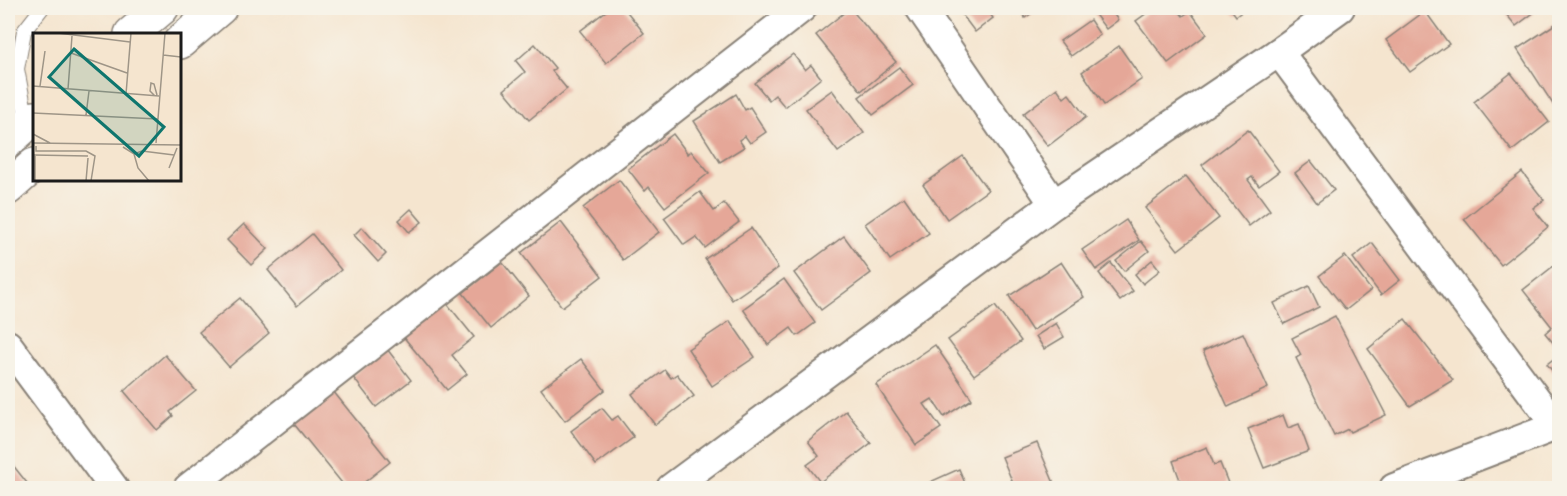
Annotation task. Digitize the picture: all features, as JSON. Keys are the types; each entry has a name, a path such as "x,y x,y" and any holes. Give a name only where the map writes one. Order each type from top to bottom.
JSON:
{"highway":[{"path":"132,33 162,8"},
{"path":"182,40 220,8"},
{"path":"8,188 33,166"}],"street":[{"path":"188,489 802,8"},
{"path":"920,8 1054,204"},
{"path":"671,489 1054,204 1279,52 1340,8"},
{"path":"1279,52 1558,429 1394,489"},
{"path":"8,345 114,489"}],"lane":[{"path":"23,127 12,72 24,31 42,8"}],"building":[{"path":"610,8 624,8 644,33 606,63 580,31"},
{"path":"850,8 896,62 861,91 816,35"},
{"path":"957,8 998,8 990,14 993,18 975,32"},
{"path":"1018,8 1033,8 1035,11 1025,18"},
{"path":"1090,8 1109,8 1118,20 1106,29"},
{"path":"1154,8 1176,8 1183,16 1190,11 1207,34 1168,63 1136,21"},
{"path":"1230,8 1247,8 1236,16"},
{"path":"1501,8 1540,8 1516,26"},
{"path":"1425,11 1449,44 1410,72 1386,40"},
{"path":"1090,20 1100,35 1071,56 1060,41"},
{"path":"1560,21 1560,115 1517,49"},
{"path":"535,44 555,68 552,71 567,89 529,120 504,90 525,72 516,61"},
{"path":"1119,46 1142,79 1104,105 1082,72"},
{"path":"793,54 805,70 811,65 821,78 785,107 775,95 769,100 755,83"},
{"path":"899,67 913,85 873,115 859,97"},
{"path":"1511,73 1549,122 1512,151 1474,102"},
{"path":"1057,88 1064,98 1069,94 1086,117 1048,146 1023,114"},
{"path":"832,90 864,133 838,152 806,109"},
{"path":"736,94 745,110 750,107 766,132 750,143 745,136 739,140 744,147 720,162 694,121"},
{"path":"1248,130 1279,171 1259,186 1252,177 1248,180 1270,210 1249,226 1202,165"},
{"path":"673,134 688,154 691,151 709,173 665,207 649,187 645,191 628,169"},
{"path":"963,156 988,190 947,219 923,185"},
{"path":"1311,161 1334,190 1317,203 1295,173"},
{"path":"1522,172 1544,200 1533,208 1548,227 1501,265 1464,219"},
{"path":"1186,176 1219,218 1178,250 1145,208"},
{"path":"619,180 659,232 623,260 583,208"},
{"path":"700,192 714,211 724,203 739,222 705,248 696,237 684,245 664,218"},
{"path":"904,197 929,233 890,260 865,224"},
{"path":"411,209 422,222 409,232 399,220"},
{"path":"1126,220 1139,240 1096,270 1082,250"},
{"path":"561,222 602,276 562,307 521,253"},
{"path":"244,224 268,249 251,265 227,240"},
{"path":"362,227 386,254 378,262 354,235"},
{"path":"751,228 778,268 732,300 705,259"},
{"path":"312,234 341,270 297,306 268,270"},
{"path":"844,236 871,273 821,310 794,273"},
{"path":"1141,241 1149,251 1124,271 1116,261"},
{"path":"1372,243 1400,280 1381,295 1353,258"},
{"path":"1345,256 1371,290 1346,310 1319,276"},
{"path":"1152,260 1160,270 1143,284 1135,274"},
{"path":"1560,261 1560,351 1545,333 1552,327 1523,290"},
{"path":"502,262 529,296 491,328 463,293"},
{"path":"1061,262 1084,297 1032,331 1009,296"},
{"path":"1111,263 1133,291 1120,301 1099,273"},
{"path":"784,279 815,323 797,336 791,328 768,345 743,309"},
{"path":"1309,286 1319,307 1284,324 1274,303"},
{"path":"240,298 269,333 229,367 199,332"},
{"path":"445,301 474,337 452,355 467,374 447,390 402,335"},
{"path":"995,306 1021,341 974,375 948,340"},
{"path":"1335,316 1386,415 1350,432 1348,429 1334,436 1296,358 1301,355 1292,338"},
{"path":"1405,319 1453,380 1410,406 1368,349"},
{"path":"730,321 755,357 712,386 688,349"},
{"path":"1056,323 1064,337 1044,349 1036,336"},
{"path":"1243,333 1268,388 1228,407 1203,351"},
{"path":"935,345 972,399 944,417 932,399 924,404 941,428 916,445 876,385"},
{"path":"387,349 411,380 376,407 352,376"},
{"path":"1560,354 1560,367 1553,372 1547,364"},
{"path":"165,355 196,391 170,412 173,416 157,430 124,391"},
{"path":"581,359 605,390 565,421 541,389"},
{"path":"665,370 671,378 677,374 694,396 655,425 632,394"},
{"path":"329,386 390,462 357,488 346,488 290,419"},
{"path":"602,408 612,420 618,416 634,437 596,465 571,431"},
{"path":"846,411 871,443 820,482 807,465 819,456 808,441"},
{"path":"1283,415 1288,428 1299,424 1309,451 1264,468 1248,429"},
{"path":"1037,443 1056,488 1025,488 1024,485 1015,488 1002,457"},
{"path":"1207,447 1214,465 1220,463 1228,483 1215,488 1183,488 1173,461"},
{"path":"8,459 31,488 8,488"},
{"path":"959,469 967,488 933,488 930,482"}]}
